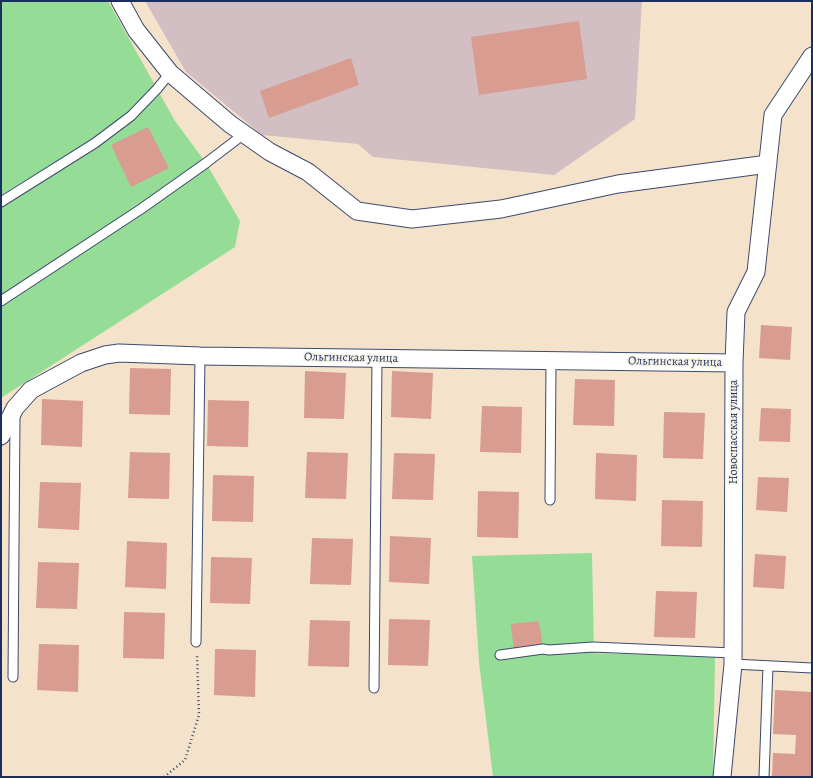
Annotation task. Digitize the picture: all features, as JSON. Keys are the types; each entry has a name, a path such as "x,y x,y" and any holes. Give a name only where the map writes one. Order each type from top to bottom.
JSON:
{"street":[{"path":"120,1 136,30 170,73 230,124 270,152 308,172 357,211 412,219 501,209 618,184 768,164"},
{"name":"Новоспасская улица","path":"722,777 733,658 734,363 736,312 756,272 773,115 812,56"},
{"name":"Ольгинская улица","path":"1,436 15,408 31,390 72,367 92,358 119,353 200,356 734,363"}],"lane":[{"path":"1,202 95,144 131,116 170,73"},
{"path":"1,301 141,209 244,134"},
{"path":"196,642 200,356"},
{"path":"374,688 377,358"},
{"path":"550,500 551,361"},
{"path":"14,677 15,408"},
{"path":"500,655 543,649 549,650 593,647 733,658 768,666 812,668"},
{"path":"764,777 768,666"}],"path":[{"path":"164,777 185,760 199,715 196,642"}],"shaded area":[{"path":"145,1 642,1 635,119 554,175 373,157 358,144 262,135 186,72"}],"green space":[{"path":"1,1 108,1 175,121 206,163 240,221 235,247 1,398"},
{"path":"592,553 594,653 715,657 713,777 493,777 479,662 472,556"}],"building":[{"path":"579,21 587,79 479,95 471,37"},
{"path":"351,58 359,85 269,118 260,91"},
{"path":"148,127 169,168 131,187 111,145"},
{"path":"761,325 792,327 790,360 759,358"},
{"path":"130,368 171,369 170,415 129,414"},
{"path":"305,371 346,373 344,419 304,418"},
{"path":"392,371 433,373 431,419 391,417"},
{"path":"575,379 615,380 614,426 573,425"},
{"path":"42,399 83,401 82,447 41,445"},
{"path":"208,400 249,401 248,447 207,446"},
{"path":"482,406 522,407 521,453 480,452"},
{"path":"761,408 791,409 790,442 759,441"},
{"path":"664,412 705,413 703,459 663,458"},
{"path":"130,452 170,453 169,499 128,498"},
{"path":"307,452 348,453 346,499 305,498"},
{"path":"394,453 435,454 433,500 392,499"},
{"path":"596,453 637,455 636,501 595,499"},
{"path":"213,475 254,476 253,522 212,521"},
{"path":"758,477 789,478 787,512 756,510"},
{"path":"40,482 81,483 79,530 38,528"},
{"path":"478,491 519,492 518,538 477,537"},
{"path":"662,500 703,501 702,547 661,546"},
{"path":"390,536 431,538 429,584 389,582"},
{"path":"312,538 353,539 351,585 310,584"},
{"path":"127,541 167,543 166,589 125,587"},
{"path":"755,554 786,556 784,589 753,587"},
{"path":"211,557 252,558 250,604 210,603"},
{"path":"38,562 79,563 77,609 36,608"},
{"path":"656,591 697,592 695,638 654,637"},
{"path":"124,612 165,613 164,659 123,658"},
{"path":"389,619 430,620 428,666 388,665"},
{"path":"310,620 350,621 349,667 308,666"},
{"path":"539,621 543,649 514,652 511,624"},
{"path":"39,644 79,645 78,692 37,690"},
{"path":"215,649 256,650 255,697 214,695"},
{"path":"775,690 812,692 812,777 772,777 773,753 795,754 796,735 773,734"}]}
